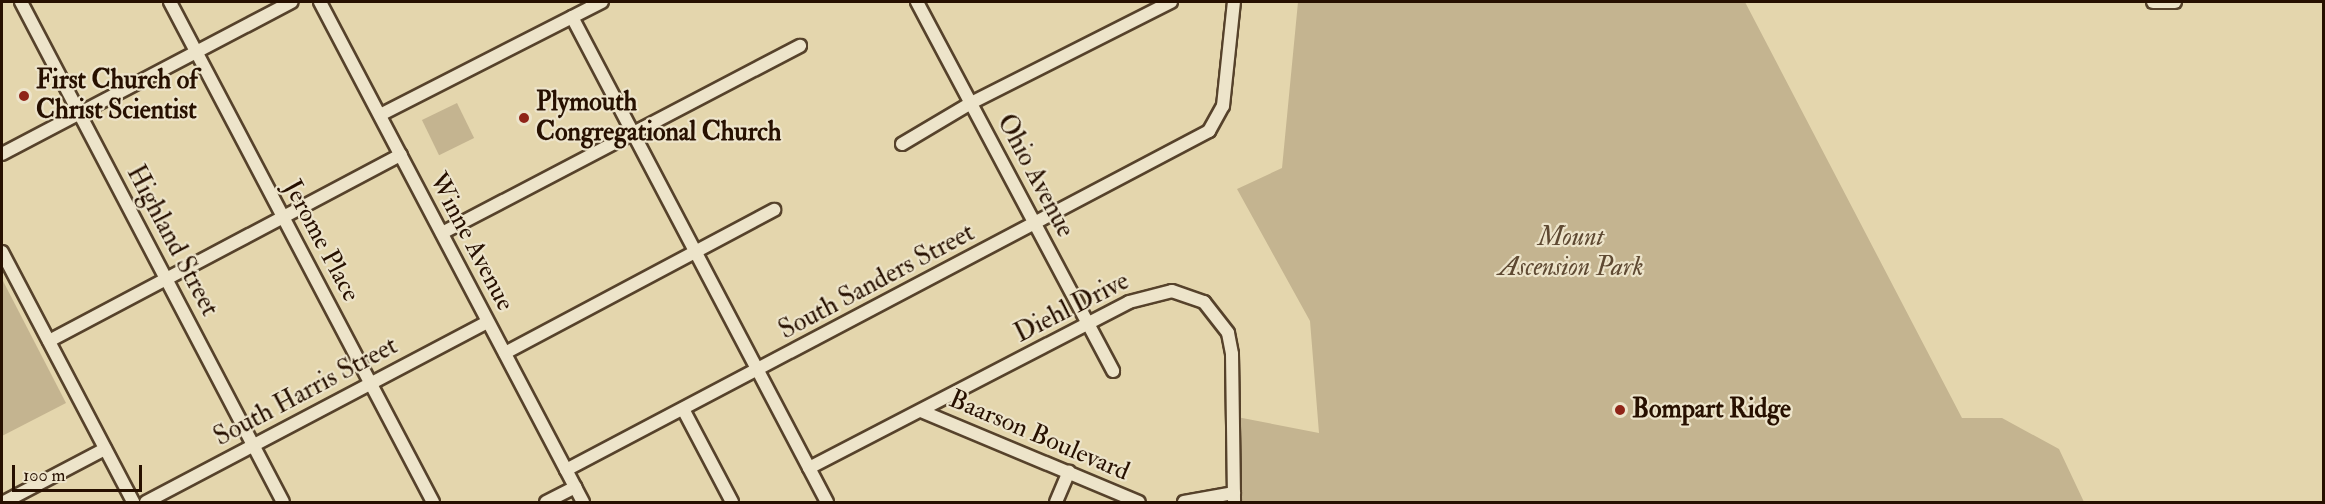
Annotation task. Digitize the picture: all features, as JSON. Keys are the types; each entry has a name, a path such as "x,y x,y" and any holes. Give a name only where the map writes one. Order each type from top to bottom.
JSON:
{"street":[{"name":"Highland Street","path":"21,2 283,502"},
{"name":"Jerome Place","path":"170,2 433,502"},
{"path":"2,154 291,2"},
{"name":"Winne Avenue","path":"320,2 583,502"},
{"path":"380,115 602,2"},
{"name":"Ohio Avenue","path":"917,2 1113,371"},
{"path":"902,144 971,104 1171,2"},
{"name":"South Sanders Street","path":"566,470 1209,131 1223,106 1234,2"},
{"path":"2153,2 2175,2"},
{"path":"572,17 827,502"},
{"path":"442,233 634,135 800,46"},
{"path":"49,342 401,155"},
{"path":"505,353 774,210"},
{"path":"2,252 133,502"},
{"name":"Diehl Drive","path":"809,468 1143,296 1172,291 1196,296 1218,315 1228,333 1232,354 1234,498"},
{"name":"South Harris Street","path":"146,502 488,322"},
{"path":"683,409 732,502"},
{"name":"Baarson Boulevard","path":"921,411 1139,502"},
{"path":"4,502 105,449"},
{"path":"1056,502 1069,472"},
{"path":"546,502 575,487"},
{"path":"1184,502 1234,498"}],"green space":[{"name":"Mount Ascension Park","path":"1298,2 1745,2 1962,418 2002,418 2059,449 2084,502 1239,502 1237,417 1319,433 1310,321 1237,189 1282,168"},
{"path":"457,103 474,138 439,155 422,120"},
{"path":"2,279 66,403 2,436"}],"place":[{"name":"First Church of Christ Scientist","path":"24,96"},
{"name":"Plymouth Congregational Church","path":"524,118"},
{"name":"Bompart Ridge","path":"1620,410"}]}
